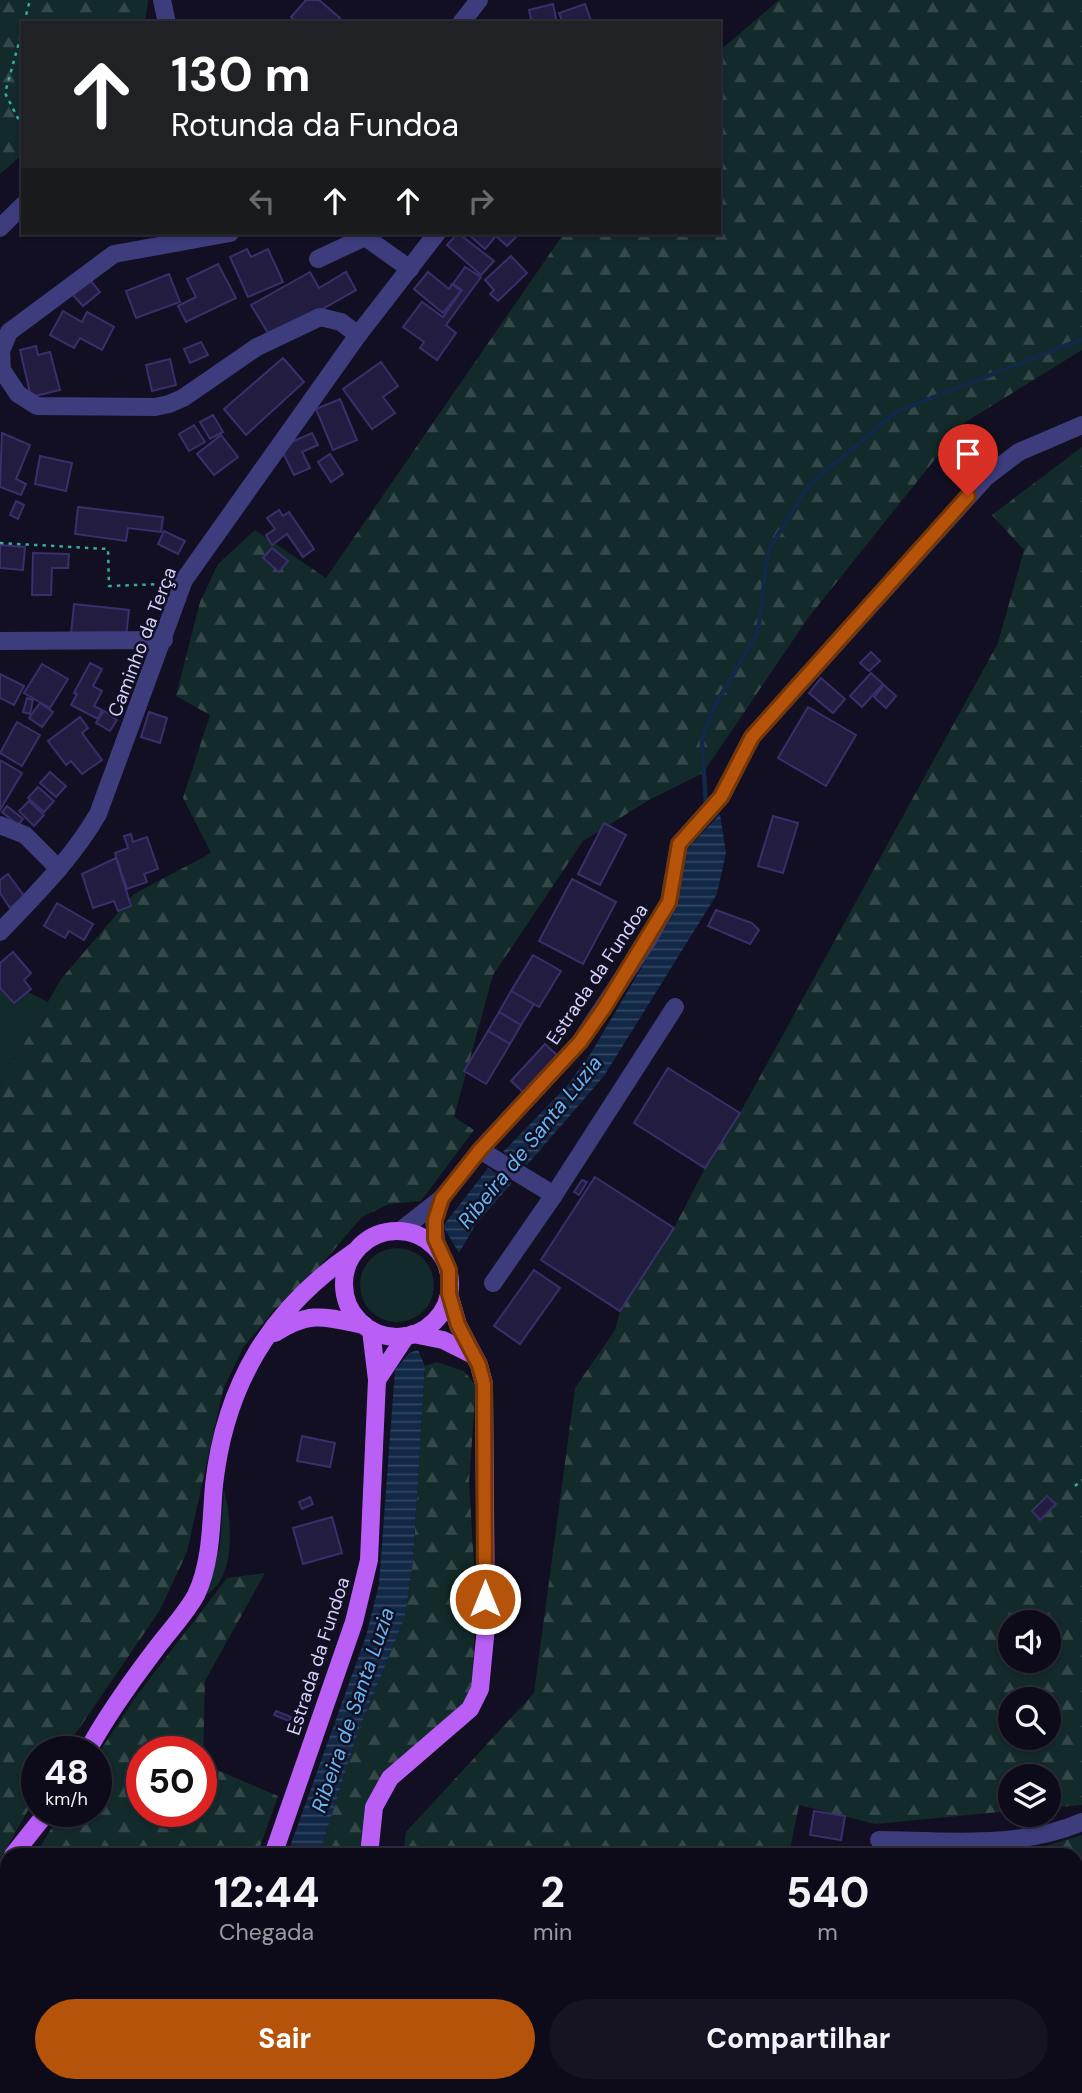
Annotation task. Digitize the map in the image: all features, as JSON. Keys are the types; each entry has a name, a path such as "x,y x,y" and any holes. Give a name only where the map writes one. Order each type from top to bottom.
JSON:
{"main road":[{"path":"97,1736 121,1696 195,1596 207,1559 218,1453 230,1403 264,1340 326,1271 374,1236 400,1231 433,1245 449,1270 449,1294 458,1325 484,1384 486,1627 480,1689 470,1709 390,1779 374,1807 370,1848"},
{"path":"354,1252 346,1271 345,1291 351,1310 368,1327"},
{"path":"377,1380 414,1334 440,1315 449,1294"},
{"path":"264,1340 306,1316 320,1316 414,1334 473,1355"},
{"name":"Estrada da Fundoa","path":"275,1848 354,1622 369,1560 377,1380 368,1327"},
{"path":"19,1848 35,1827"}],"street":[{"path":"162,0 167,21"},
{"path":"463,21 479,0"},
{"path":"0,229 21,207"},
{"path":"219,235 114,254 9,332 1,351 2,370 8,383 18,394 37,406 155,407 183,398 257,347 320,317 341,322 358,335"},
{"name":"Caminho da Terça","path":"0,932 59,869 83,839 98,814 184,580 358,335 436,235"},
{"path":"318,259 365,237 410,269"},
{"name":"Estrada da Fundoa","path":"442,1198 480,1150 563,1062 604,1008 669,902 679,844 721,797 752,737 986,477 1019,452 1082,425"},
{"path":"0,642 164,640"},
{"path":"0,825 25,835 59,869"},
{"path":"493,1283 554,1195 675,1007"},
{"path":"480,1150 554,1195"},
{"path":"400,1231 442,1198"},
{"path":"433,1245 435,1220 442,1198"},
{"path":"879,1840 970,1842 1027,1837 1082,1822"}],"path":[{"path":"25,21 30,0"},
{"path":"21,36 5,93 21,124"},
{"path":"0,543 108,549 109,586 169,584"},
{"path":"1075,1486 1082,1480"}],"green space":[{"path":"0,0 148,0 145,21 21,21 21,156 0,174"},
{"path":"779,0 1082,0 1082,350 964,423 808,618 703,773 649,800 583,841 493,975 454,1117 474,1130 421,1201 389,1204 362,1217 309,1279 274,1310 243,1348 223,1390 187,1552 160,1610 74,1736 21,1736 21,1823 7,1848 0,1848 0,1086 61,979 134,894 211,853 183,798 210,715 176,696 200,602 218,564 255,530 326,578 563,235 721,235 721,49"},
{"path":"1082,447 1082,1805 1061,1807 1061,1764 998,1764 998,1812 875,1824 799,1805 790,1848 404,1848 406,1832 534,1693 575,1388 615,1330 620,1311 674,1228 705,1168 740,1113 998,643 1024,550 992,515"},
{"path":"0,978 48,1002 0,1086"},
{"path":"390,1248 404,1248 418,1254 428,1264 434,1285 428,1306 418,1316 404,1322 390,1322 376,1316 366,1306 360,1292 360,1278 366,1264 376,1254"},
{"path":"437,1362 464,1371 476,1386 469,1482 476,1596 472,1697 384,1773 365,1806 362,1848 321,1848 358,1732 405,1617 413,1560 425,1366"},
{"path":"224,1490 229,1516 230,1547 223,1576 216,1587 206,1595 220,1546"},
{"path":"265,1573 205,1681 204,1736 126,1736 126,1827 217,1827 217,1770 278,1796 259,1848 39,1848 52,1827 112,1827 112,1736 110,1736 137,1695 227,1578"},
{"path":"1082,1835 1082,1848 1038,1848"}],"water":[{"path":"720,814 726,853 717,894 604,1076 527,1165 506,1154 503,1152 567,1086 591,1053 672,916 678,903 687,849"},
{"path":"488,1168 512,1183 476,1224 459,1253 443,1226"},
{"path":"418,1350 425,1366 413,1560 405,1617 358,1732 321,1848 290,1848 366,1636 379,1584 395,1370 409,1353"}],"building":[{"path":"306,0 319,0 340,18 337,21 295,21 291,17"},
{"path":"553,4 557,21 532,21 529,10"},
{"path":"585,4 591,21 562,21 559,13"},
{"path":"456,235 461,235 494,261 481,275 447,245"},
{"path":"469,235 514,235 516,237 507,246 496,236 485,249"},
{"path":"247,249 251,257 268,249 283,282 248,297 230,257"},
{"path":"511,256 527,273 498,301 490,294 494,290 485,280"},
{"path":"218,264 236,298 186,322 178,306 196,297 187,279"},
{"path":"465,267 481,277 446,325 456,333 437,360 420,348 424,342 403,327 422,302 443,317 462,290 453,284"},
{"path":"310,272 319,288 346,272 356,290 271,338 251,305"},
{"path":"428,272 449,289 452,284 461,291 443,313 414,289"},
{"path":"169,274 180,302 136,318 126,291"},
{"path":"90,280 100,292 83,306 73,295"},
{"path":"63,311 82,322 87,312 114,327 102,350 80,338 74,348 50,335"},
{"path":"201,342 208,355 190,363 184,349"},
{"path":"36,346 38,355 50,352 60,390 31,397 20,350"},
{"path":"283,358 304,382 246,435 224,409"},
{"path":"170,359 176,385 152,391 146,365"},
{"path":"381,362 398,386 383,397 395,413 372,429 343,389"},
{"path":"340,399 357,440 333,450 316,409"},
{"path":"213,415 223,432 210,439 200,422"},
{"path":"194,425 205,442 189,451 179,434"},
{"path":"2,433 30,445 16,479 26,484 21,495 0,487"},
{"path":"312,433 318,445 302,452 310,468 294,475 280,447"},
{"path":"221,435 238,457 214,475 197,454"},
{"path":"330,454 343,474 331,482 318,462"},
{"path":"40,456 72,463 66,491 35,484"},
{"path":"16,501 24,505 18,519 10,515"},
{"path":"78,507 163,517 161,532 128,528 126,541 75,534"},
{"path":"279,510 283,516 289,512 314,549 303,557 287,534 272,545 266,535 275,529 267,518"},
{"path":"164,531 185,541 178,554 158,544"},
{"path":"0,545 25,547 23,570 0,568"},
{"path":"272,548 288,561 279,572 263,558"},
{"path":"33,553 69,554 68,568 52,568 51,595 32,595"},
{"path":"74,604 129,610 126,637 71,634"},
{"path":"871,652 880,661 869,671 860,663"},
{"path":"90,663 102,669 93,686 102,691 94,706 102,710 98,719 71,705 77,694 74,693"},
{"path":"42,664 68,679 50,708 24,693"},
{"path":"871,673 883,684 862,707 850,696"},
{"path":"0,674 24,686 14,705 0,698"},
{"path":"821,678 845,699 833,713 809,693"},
{"path":"884,685 896,696 886,708 874,697"},
{"path":"27,698 33,700 30,714 23,712"},
{"path":"40,703 53,712 42,727 29,718"},
{"path":"808,707 856,735 826,786 778,758"},
{"path":"104,711 117,720 110,731 96,723"},
{"path":"149,712 167,718 160,743 141,737"},
{"path":"80,717 88,728 82,733 102,760 82,774 71,761 66,765 48,741"},
{"path":"17,722 40,735 22,766 0,753"},
{"path":"0,760 22,773 0,810"},
{"path":"50,772 66,786 56,797 40,783"},
{"path":"38,787 54,801 44,812 28,798"},
{"path":"29,801 44,815 34,826 19,811"},
{"path":"7,806 23,819 18,825 2,812"},
{"path":"773,816 798,823 783,873 758,866"},
{"path":"604,823 626,835 600,885 578,874"},
{"path":"131,834 133,842 147,837 158,869 144,874 147,882 127,889 115,853 128,848 124,836"},
{"path":"116,858 131,906 118,911 114,901 93,908 82,874"},
{"path":"8,874 25,897 10,908 0,893 0,880"},
{"path":"572,879 616,902 583,964 539,941"},
{"path":"57,903 93,924 84,940 69,931 65,938 44,926"},
{"path":"716,910 752,923 759,930 750,944 708,926"},
{"path":"13,952 31,973 24,980 31,989 14,1003 0,988 0,963"},
{"path":"533,955 561,971 539,1007 511,991"},
{"path":"511,991 534,1004 521,1025 499,1012"},
{"path":"499,1012 521,1025 510,1044 488,1031"},
{"path":"488,1031 510,1044 486,1084 464,1071"},
{"path":"545,1044 558,1056 524,1093 511,1081"},
{"path":"668,1068 740,1113 705,1168 634,1123"},
{"path":"595,1177 674,1228 620,1311 541,1260"},
{"path":"582,1180 587,1182 579,1195 574,1192"},
{"path":"534,1270 560,1288 520,1344 494,1326"},
{"path":"302,1436 335,1443 330,1467 297,1461"},
{"path":"1047,1496 1056,1504 1040,1520 1032,1511"},
{"path":"310,1497 313,1504 302,1509 299,1502"},
{"path":"332,1517 342,1553 303,1564 293,1528"},
{"path":"276,1711 291,1717 289,1721 274,1715"},
{"path":"814,1811 845,1816 841,1840 810,1835"}],"waterway":[{"name":"Ribeira de Santa Luzia","path":"706,804 702,742 706,727 717,702 758,632 768,551 808,486 896,412 1082,339"}],"route":[{"path":"485,1599 484,1384 479,1365 464,1341 449,1294 449,1270 435,1239 437,1209 442,1198 480,1150 554,1072 604,1008 669,902 679,844 721,797 735,764 752,737 968,496"}]}
